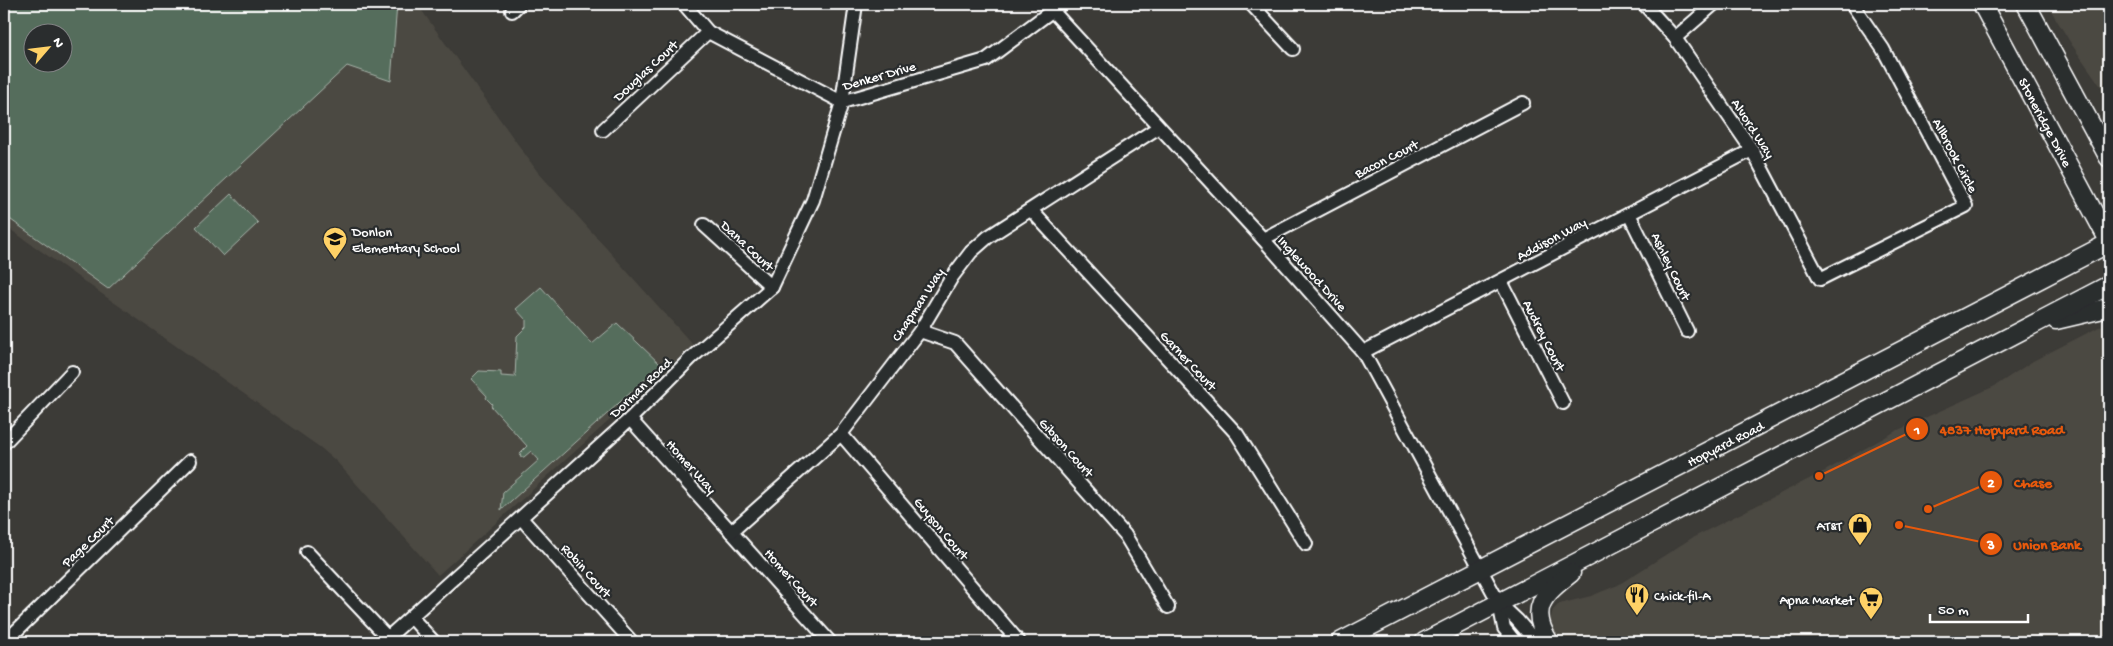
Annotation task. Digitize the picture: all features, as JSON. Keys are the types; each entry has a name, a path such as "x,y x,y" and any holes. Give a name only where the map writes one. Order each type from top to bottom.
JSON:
{"main road":[{"name":"Stoneridge Drive","path":"1982,4 2109,242"},
{"path":"2026,4 2104,145 2109,158"},
{"name":"Hopyard Road","path":"1340,642 2109,242"},
{"path":"1424,642 2109,285"},
{"path":"2032,326 2103,309 2109,310"},
{"path":"1549,642 1540,628 1538,620 1543,599 1562,580 1598,552"}],"street":[{"name":"Denker Drive","path":"684,4 708,32 842,102 986,60 1053,6"},
{"name":"Dorman Road","path":"386,640 630,419 691,358 772,287 813,200 842,102 856,4"},
{"path":"1252,4 1294,49"},
{"name":"Alvord Way","path":"1644,4 1675,38 1752,150 1820,280"},
{"path":"1675,38 1714,4"},
{"name":"Allbrook Circle","path":"1820,280 1966,206 1883,48 1852,4"},
{"name":"Inglewood Drive","path":"1053,6 1158,128 1263,239 1364,352 1499,603 1504,628 1515,642"},
{"name":"Douglas Court","path":"603,130 708,32"},
{"name":"Bacon Court","path":"1263,239 1523,103"},
{"name":"Chapman Way","path":"731,532 841,434 920,331 952,277 971,252 988,237 1158,128"},
{"name":"Addison Way","path":"1364,352 1752,150"},
{"name":"Garner Court","path":"1031,210 1236,434 1306,544"},
{"name":"Ashley Court","path":"1629,214 1687,331"},
{"name":"Dana Court","path":"704,225 772,287"},
{"name":"Audrey Court","path":"1501,281 1562,403"},
{"name":"Gibson Court","path":"920,331 955,344 968,358 1125,534 1168,607"},
{"path":"4,443 72,372"},
{"name":"Homer Way","path":"630,419 731,532"},
{"name":"Guyson Court","path":"841,434 1019,642"},
{"name":"Page Court","path":"5,642 190,461"},
{"name":"Robin Court","path":"521,518 632,642"},
{"name":"Homer Court","path":"731,532 830,642"},
{"path":"307,552 386,640"},
{"name":"Inglewood Drive","path":"1499,603 1536,642"},
{"path":"411,617 434,642"}],"shaded area":[{"name":"Donlon Elementary School","path":"4,4 417,4 537,171 693,345 438,575 336,461 321,448 4,225"},
{"path":"2047,4 2109,4 2109,102 2102,88 2072,45"},
{"path":"2109,326 2109,642 1560,642 1552,631 1550,620 1553,610 1559,604 1591,596 1618,585 1692,538 1825,471 1896,431 1995,386 2033,361 2099,327"}],"green space":[{"path":"4,4 397,4 391,81 347,66 108,289 4,215"},
{"path":"231,194 258,223 223,256 196,227"},
{"path":"541,287 592,344 617,323 661,365 501,510 503,492 539,460 531,451 524,457 521,457 520,453 527,446 491,406 492,404 486,398 487,396 471,379 479,371 501,372 501,376 515,377 517,336 526,327 526,320 516,309"}],"place":[{"name":"Donlon Elementary School","path":"335,260"},
{"name":"4837 Hopyard Road","path":"1819,476"},
{"name":"Chase","path":"1928,509"},
{"name":"Union Bank","path":"1899,525"},
{"name":"AT&T","path":"1860,546"},
{"name":"Chick-fil-A","path":"1637,616"},
{"name":"Apna Market","path":"1871,620"}]}
